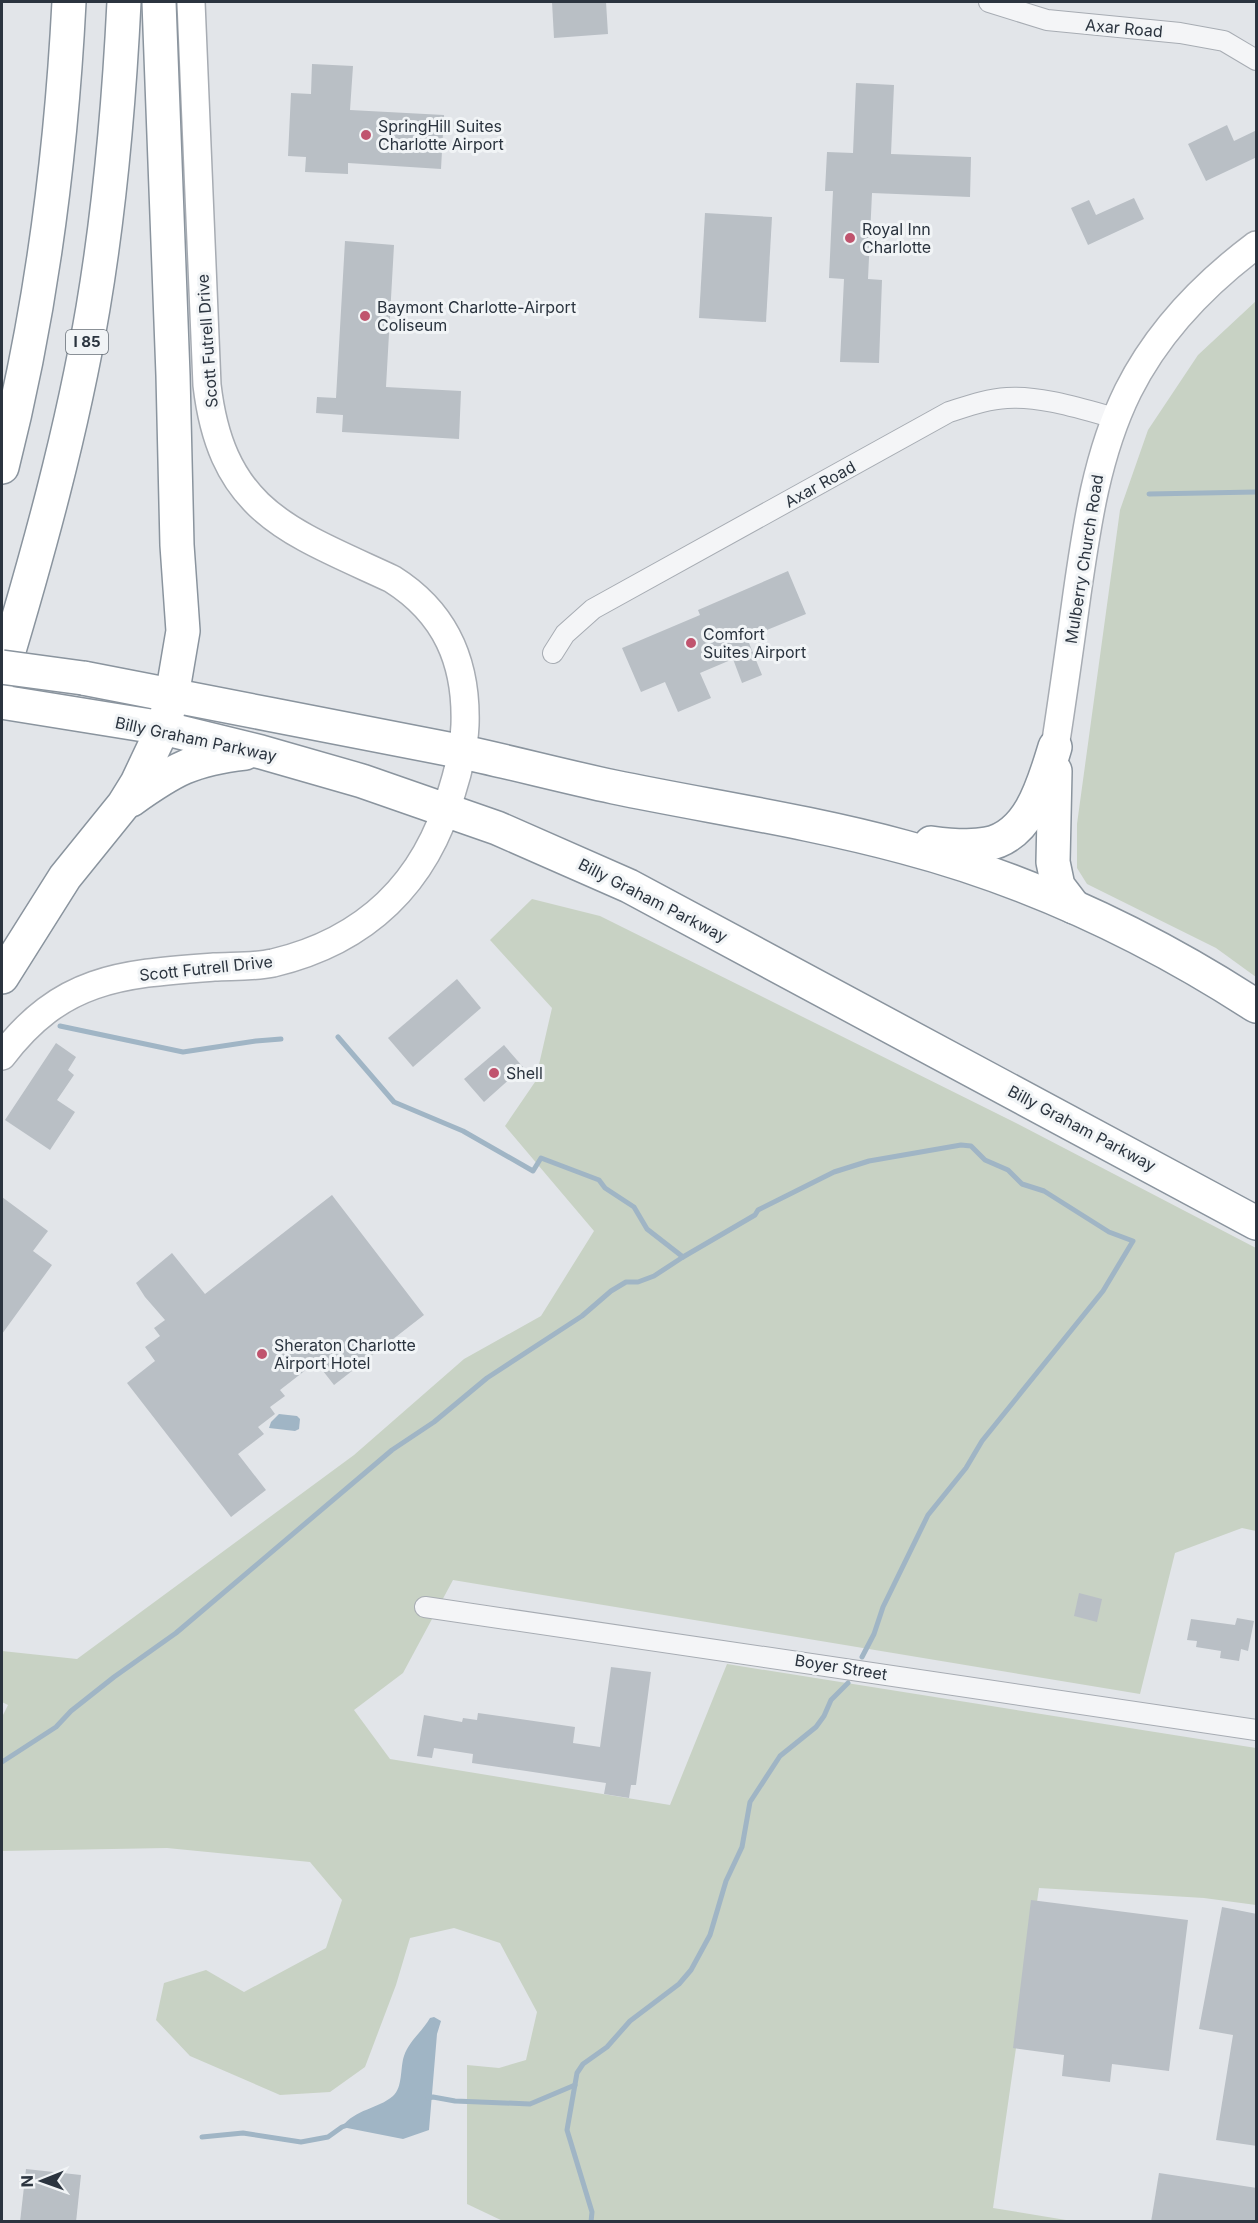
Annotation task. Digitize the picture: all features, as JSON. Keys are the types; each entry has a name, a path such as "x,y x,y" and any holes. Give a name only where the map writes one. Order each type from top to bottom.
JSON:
{"highway":[{"path":"2,467 21,388 54,197 63,105 69,2"},
{"name":"I 85","path":"2,674 54,492 93,308 114,150 124,2"},
{"path":"2,977 65,877 124,804 137,783 163,728 172,696 183,632 177,544 159,2"},
{"path":"2,667 83,678 462,752 615,787 800,822 907,848 986,872 1074,907 1189,964 1257,1006"},
{"name":"Billy Graham Parkway","path":"2,702 163,728 261,752 362,781 497,828 629,886 1257,1223"},
{"path":"857,835 943,844 987,844 1015,831 1040,795 1055,747"},
{"path":"1055,747 1053,862 1058,886 1074,907"},
{"path":"124,804 164,777 188,765 214,757 261,752"}],"street":[{"name":"Scott Futrell Drive","path":"2,1056 34,1020 82,989 112,979 144,973 271,963 308,952 340,939 357,929 394,899 424,859 447,809 462,752 465,706 461,675 455,650 443,627 432,613 399,584 300,537 263,509 238,482 218,442 207,385 191,2"},
{"name":"Axar Road","path":"989,2 1047,20 1180,33 1224,41 1257,60"},
{"name":"Mulberry Church Road","path":"1055,747 1092,502 1101,461 1116,418 1129,389 1151,352 1176,318 1222,271 1257,245"},
{"name":"Axar Road","path":"553,653 565,634 593,609 949,412 977,403 1005,398 1023,398 1047,401 1116,418"},
{"name":"Boyer Street","path":"425,1607 1257,1730"}],"green space":[{"path":"1256,301 1256,977 1216,948 1087,884 1077,868 1077,824 1120,510 1148,430 1198,355"},
{"path":"532,899 600,916 1016,1123 1256,1248 1256,1531 1242,1528 1175,1553 1140,1694 453,1580 403,1673 354,1710 390,1759 670,1805 727,1664 1256,1748 1256,1905 1204,1898 1039,1888 993,2208 1072,2221 505,2222 467,2204 467,2065 499,2068 526,2060 537,2012 500,1943 454,1928 410,1938 396,1985 365,2067 330,2092 280,2095 190,2056 156,2020 164,1983 206,1970 244,1992 326,1948 342,1900 310,1862 167,1848 2,1851 2,1717 8,1705 2,1702 2,1651 77,1659 354,1455 464,1359 541,1316 594,1231 505,1126 535,1082 552,1008 490,940"}],"water":[{"path":"279,1414 297,1416 300,1419 299,1429 295,1431 269,1428 271,1422"},
{"path":"434,2017 441,2021 437,2034 429,2130 403,2139 342,2127 353,2116 393,2096 398,2088 406,2051 430,2018"}],"building":[{"path":"552,2 606,2 608,34 554,38"},
{"name":"SpringHill Suites Charlotte Airport","path":"312,64 353,66 350,110 444,115 441,169 348,163 348,174 305,172 306,157 288,156 291,93 311,94"},
{"name":"Royal Inn Charlotte","path":"856,83 894,85 891,154 971,157 970,197 872,193 868,279 882,280 879,363 840,362 844,279 829,278 833,191 825,191 827,152 853,153"},
{"path":"1227,125 1234,141 1257,130 1257,157 1206,181 1188,144"},
{"path":"1134,198 1144,219 1088,245 1071,208 1089,200 1096,215"},
{"path":"705,213 772,217 766,322 699,318"},
{"name":"Baymont Charlotte-Airport Coliseum","path":"345,241 394,245 386,387 461,391 459,439 342,432 343,415 316,413 317,397 336,398"},
{"name":"Comfort Suites Airport","path":"788,571 806,614 747,638 762,675 742,683 733,659 700,673 711,698 678,712 665,682 641,692 622,648 700,615 698,610"},
{"path":"457,979 481,1008 413,1067 388,1038"},
{"path":"56,1043 76,1057 68,1070 74,1075 57,1100 75,1112 50,1150 5,1120"},
{"name":"Shell","path":"504,1045 523,1067 484,1102 464,1079"},
{"name":"Sheraton Charlotte Airport Hotel","path":"332,1195 424,1315 334,1385 316,1362 280,1390 285,1396 270,1407 275,1414 258,1427 264,1434 238,1454 266,1490 231,1517 127,1383 155,1361 145,1347 160,1336 154,1328 165,1320 136,1283 172,1253 205,1294"},
{"path":"2,1197 48,1231 33,1251 52,1265 2,1334"},
{"path":"1079,1593 1102,1599 1097,1622 1074,1616"},
{"path":"1237,1618 1254,1621 1248,1651 1241,1649 1239,1661 1220,1658 1221,1651 1196,1647 1197,1641 1187,1640 1191,1619 1235,1625"},
{"path":"611,1667 651,1672 636,1785 631,1785 629,1798 604,1794 606,1783 472,1763 473,1754 434,1748 432,1758 417,1756 424,1715 462,1722 463,1718 477,1720 478,1713 575,1727 573,1743 600,1747"},
{"path":"1031,1900 1188,1920 1169,2071 1112,2064 1110,2082 1062,2076 1064,2055 1013,2048"},
{"path":"1222,1907 1257,1914 1257,2146 1216,2140 1233,2035 1199,2029"},
{"path":"26,2169 81,2175 76,2222 20,2222"},
{"path":"1159,2173 1257,2188 1257,2222 1151,2222"}],"waterway":[{"path":"1149,494 1256,492"},
{"path":"60,1026 183,1052 281,1039"},
{"path":"338,1037 394,1102 463,1131 533,1171 541,1158 599,1180 605,1188 634,1207 647,1229 683,1257"},
{"path":"2,1762 56,1727 71,1711 114,1677 176,1633 392,1450 434,1422 487,1378 582,1316 611,1291 626,1282 638,1282 654,1276 755,1215 758,1210 834,1172 869,1161 961,1145 971,1146 985,1160 1008,1170 1022,1184 1044,1191 1109,1232 1133,1241 1103,1291 982,1441 966,1468 928,1515 883,1607 874,1634 862,1657"},
{"path":"591,2222 592,2212 567,2130 577,2073 583,2064 607,2047 630,2021 679,1984 691,1970 710,1935 726,1881 742,1847 750,1802 780,1756 816,1727 831,1700 848,1683"},
{"path":"428,2098 530,2104 575,2085"},
{"path":"202,2137 243,2133 301,2142 328,2137 348,2125"}],"place":[{"name":"SpringHill Suites Charlotte Airport","path":"366,135"},
{"name":"Royal Inn Charlotte","path":"850,238"},
{"name":"Baymont Charlotte-Airport Coliseum","path":"365,316"},
{"name":"Comfort Suites Airport","path":"691,643"},
{"name":"Shell","path":"494,1073"},
{"name":"Sheraton Charlotte Airport Hotel","path":"262,1354"}]}
